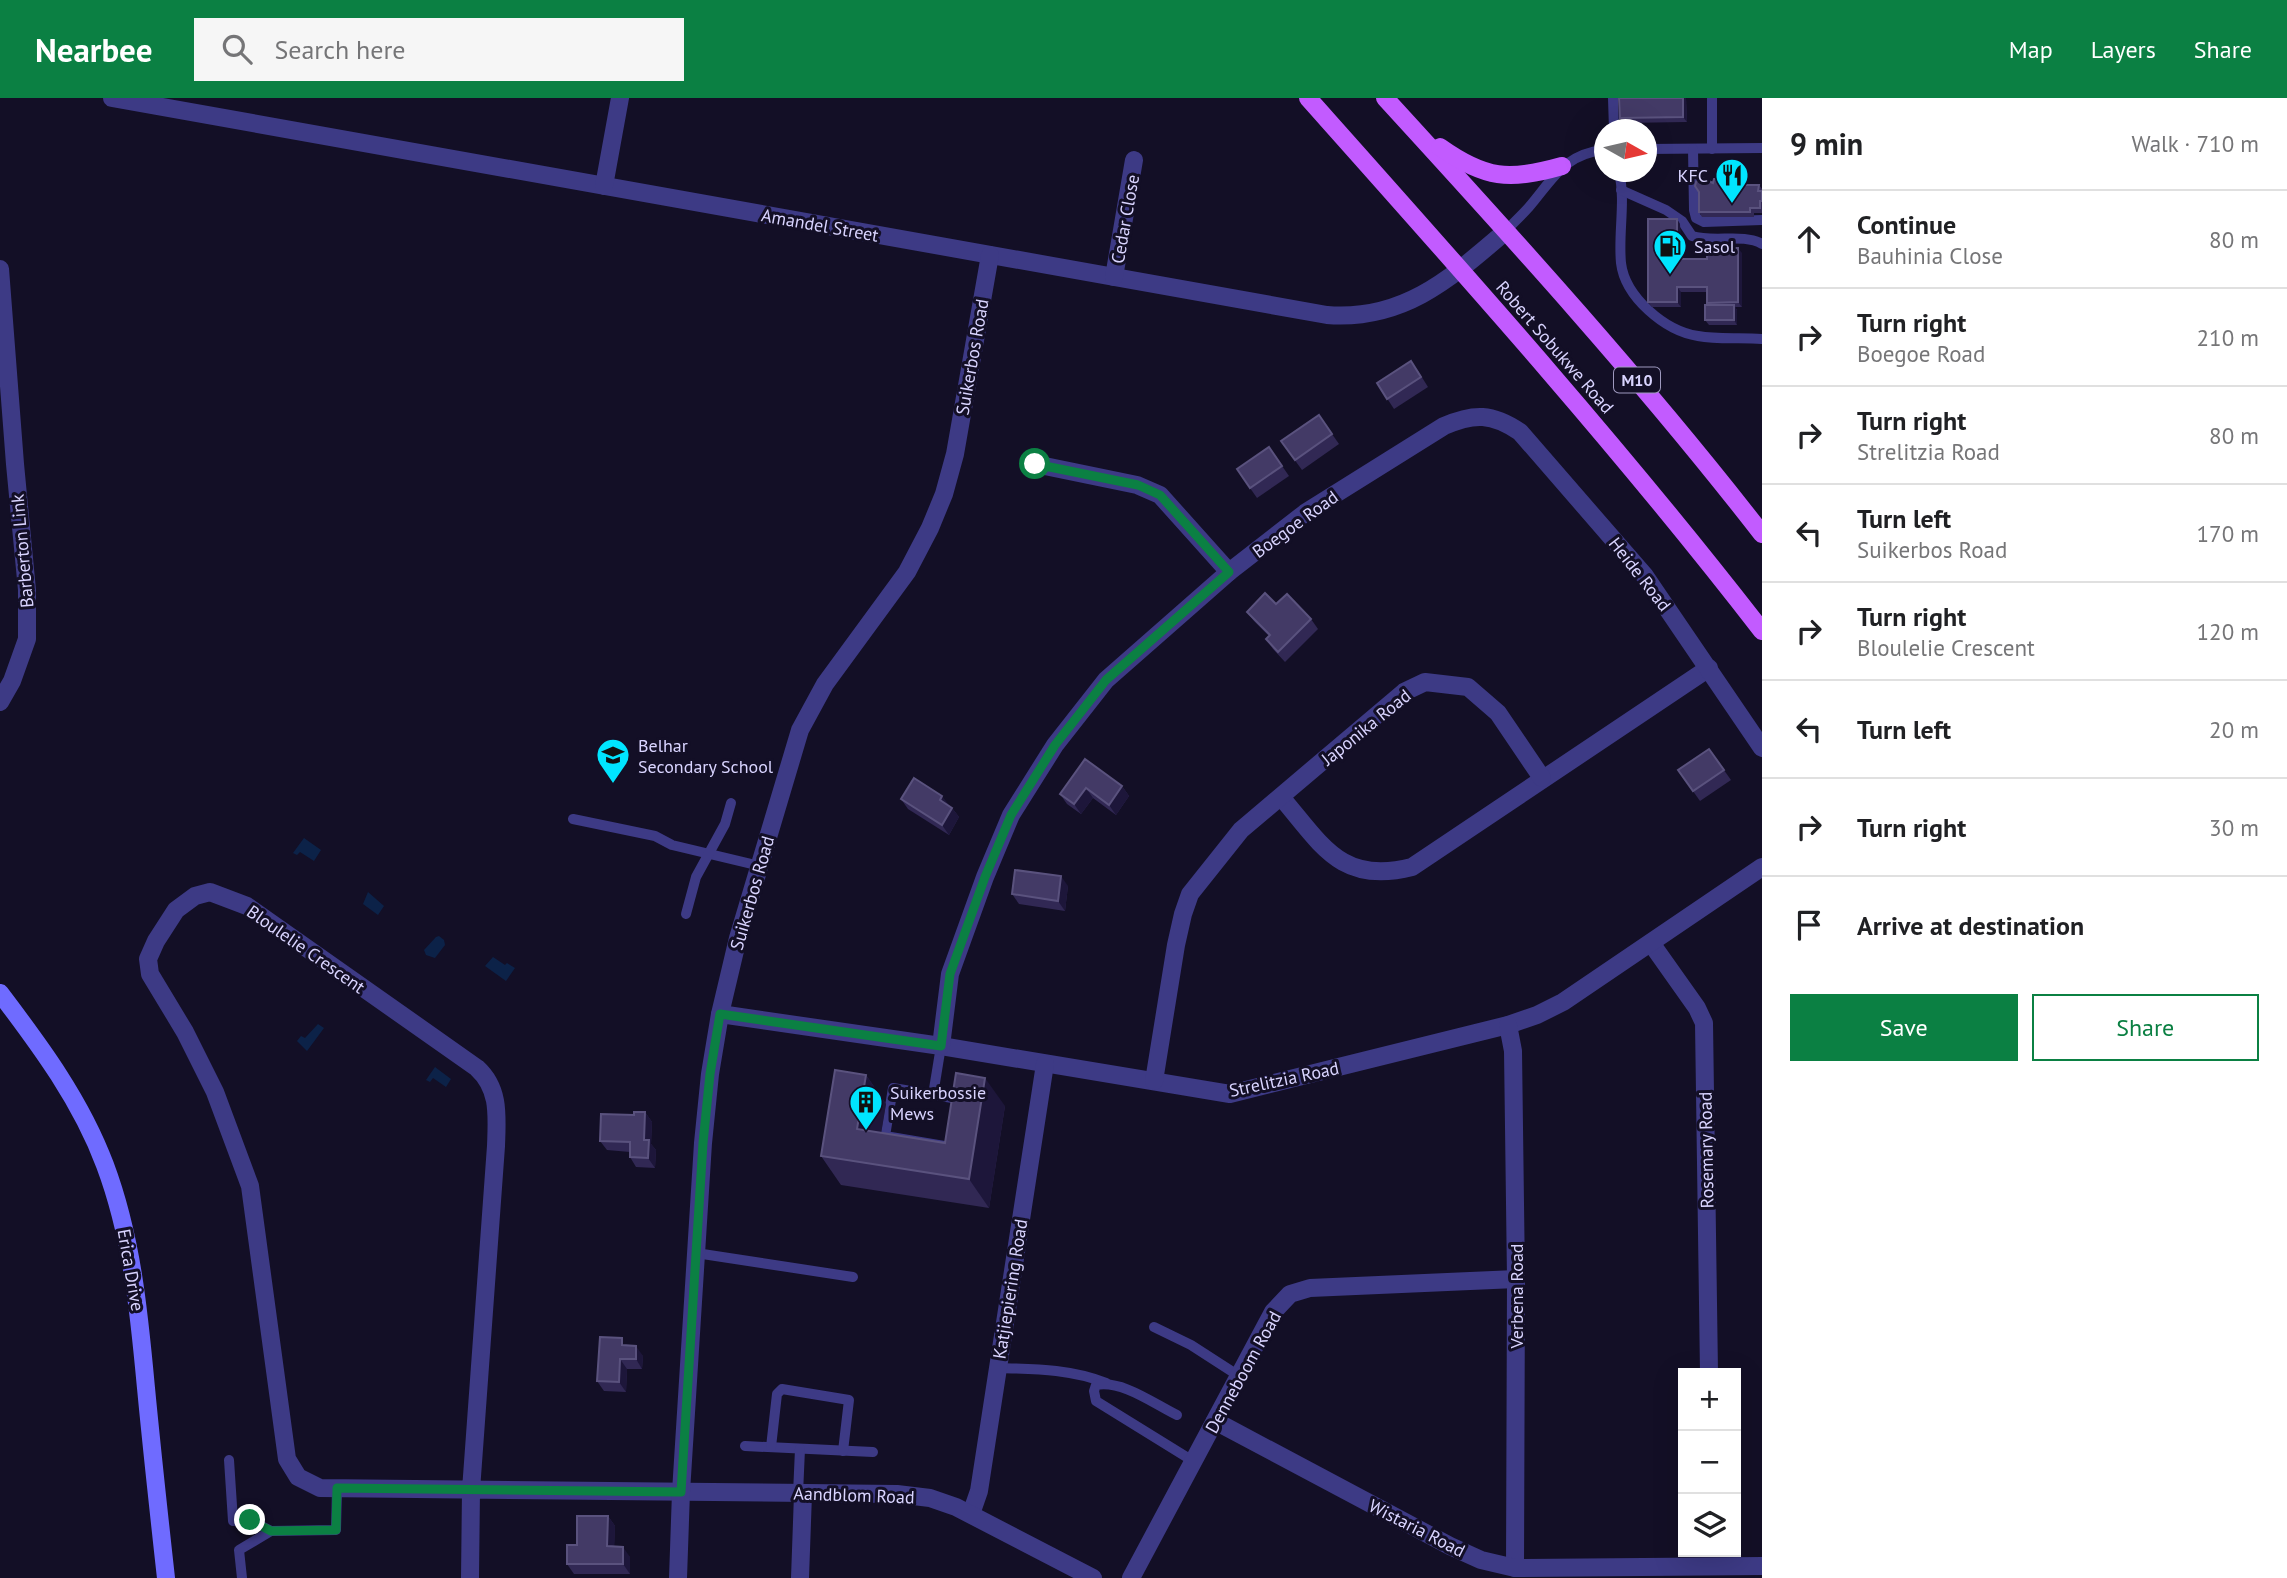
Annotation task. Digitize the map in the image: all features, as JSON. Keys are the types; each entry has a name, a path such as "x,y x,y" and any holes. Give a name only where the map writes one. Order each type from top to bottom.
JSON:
{"main road":[{"name":"Robert Sobukwe Road","path":"1308,98 1461,269 1640,478 1762,631"},
{"name":"M10","path":"1385,98 1506,231 1685,436 1762,534"},
{"path":"1414,129 1475,170 1489,173 1538,173 1562,166"},
{"name":"Erica Drive","path":"0,993 54,1065 79,1109 105,1164 125,1231 137,1292 166,1578"}],"street":[{"name":"Amandel Street","path":"112,98 1302,312 1349,317 1374,314 1398,306 1429,290 1461,269 1506,231"},
{"path":"604,186 620,98"},
{"name":"Cedar Close","path":"1114,278 1134,160"},
{"name":"Suikerbos Road","path":"678,1578 696,1253 710,1074 720,1014 738,938 800,730 825,684 907,572 944,494 955,454 990,255"},
{"name":"Barberton Link","path":"0,269 7,465 27,590 27,639 12,681 0,702"},
{"name":"Boegoe Road","path":"941,1046 950,974 1011,815 1055,745 1106,680 1229,572 1305,513 1444,426 1461,418 1475,416 1497,419"},
{"name":"Heide Road","path":"1497,419 1520,432 1645,576 1762,748"},
{"path":"1035,464 1138,485 1160,495 1229,572"},
{"path":"1281,797 1332,856 1344,864 1388,873 1412,867 1709,668"},
{"name":"Japonika Road","path":"1154,1081 1176,945 1182,914 1190,894 1241,830 1404,692 1425,682 1468,687 1498,713 1542,778"},
{"name":"Strelitzia Road","path":"720,1014 941,1046 1230,1094 1508,1025 1536,1015 1563,1002 1762,867"},
{"name":"Bloulelie Crescent","path":"471,1490 496,1146 498,1110 494,1090 477,1068 247,906 210,892 195,896 176,910 156,941 148,959 150,974 186,1032 215,1092 250,1186 287,1459 298,1478 320,1488 471,1490 681,1492"},
{"name":"Rosemary Road","path":"1651,943 1697,1008 1704,1023 1709,1368"},
{"name":"Verbena Road","path":"1508,1025 1513,1051 1516,1279 1515,1569"},
{"name":"Katjiepiering Road","path":"971,1514 979,1491 1045,1064"},
{"name":"Denneboom Road","path":"1131,1578 1273,1312 1290,1294 1310,1288 1516,1279"},
{"name":"Wistaria Road","path":"1215,1421 1481,1560 1515,1569 1712,1559 1762,1566"},
{"path":"470,1578 471,1490"},
{"name":"Aandblom Road","path":"681,1492 897,1494 930,1499 971,1514 1093,1578"},
{"path":"800,1494 800,1578"}],"lane":[{"path":"1613,98 1614,119"},
{"path":"1712,98 1712,149"},
{"path":"1657,149 1762,148"},
{"path":"1693,149 1696,218 1704,222 1762,220"},
{"path":"1506,231 1562,166 1581,154 1594,152"},
{"path":"1620,182 1623,275 1642,304 1669,324 1689,334 1762,339"},
{"path":"1621,190 1666,210 1682,221 1692,236 1703,239 1752,240 1762,244"},
{"path":"686,914 695,877 725,824 731,803"},
{"path":"573,819 655,836 672,845 760,866"},
{"path":"933,1095 941,1046"},
{"path":"893,1088 933,1095 970,1101 962,1149 885,1136 893,1088"},
{"path":"696,1253 853,1277"},
{"path":"1154,1327 1191,1345 1239,1376"},
{"path":"998,1368 1045,1369 1083,1374 1120,1387 1177,1415"},
{"path":"1106,1383 1096,1385 1096,1401 1194,1461"},
{"path":"771,1447 777,1394 782,1389 849,1400 842,1451"},
{"path":"745,1446 873,1452"},
{"path":"800,1449 800,1494"},
{"path":"229,1460 233,1521 250,1520 271,1531 336,1530 337,1488"},
{"path":"242,1578 239,1550 271,1531"}],"water":[{"path":"304,838 321,850 314,861 300,852 297,855 293,853"},
{"path":"368,892 384,906 378,915 363,904"},
{"path":"439,936 445,945 435,958 426,955 424,950"},
{"path":"493,957 515,968 506,981 485,966"},
{"path":"318,1024 324,1028 307,1051 297,1041 301,1036 305,1038"},
{"path":"435,1067 451,1079 446,1087 433,1078 430,1082 426,1080"}],"building":[{"path":"1619,98 1683,98 1683,117 1620,118"},
{"name":"KFC","path":"1702,178 1713,183 1714,179 1739,179 1739,185 1759,185 1758,191 1762,191 1760,208 1750,208 1750,212 1699,212 1699,192 1695,186"},
{"path":"1648,219 1677,219 1677,259 1707,259 1707,248 1738,248 1738,302 1707,303 1707,287 1677,287 1677,302 1648,302"},
{"path":"1705,305 1734,305 1734,320 1705,320"},
{"path":"1411,361 1421,377 1387,399 1377,383"},
{"path":"1319,415 1332,434 1295,460 1281,441"},
{"path":"1269,447 1282,466 1250,488 1237,469"},
{"path":"1265,593 1276,604 1287,594 1311,619 1278,652 1266,639 1270,635 1247,612"},
{"path":"1709,749 1724,770 1693,791 1678,770"},
{"path":"1085,759 1122,786 1109,805 1086,788 1074,804 1060,794"},
{"path":"914,778 942,796 940,800 952,808 942,825 901,799"},
{"path":"1015,870 1061,876 1058,901 1012,894"},
{"path":"835,1070 866,1075 857,1129 945,1143 956,1073 985,1078 969,1179 821,1156"},
{"path":"634,1112 645,1112 644,1140 649,1140 648,1158 630,1157 630,1142 600,1141 601,1114 634,1115"},
{"path":"600,1337 622,1338 622,1345 636,1346 636,1359 620,1359 619,1382 597,1381"},
{"path":"577,1516 608,1516 607,1546 623,1547 623,1564 567,1564 567,1545 577,1545"}],"place":[{"name":"KFC","path":"1732,205"},
{"name":"Sasol","path":"1670,276"},
{"name":"Belhar Secondary School","path":"613,785"},
{"name":"Suikerbossie Mews","path":"866,1132"}],"route":[{"path":"250,1520 271,1531 336,1530 337,1488 681,1492 703,1143 720,1014 941,1046 950,974 1011,815 1055,745 1106,680 1229,572 1160,495 1138,485 1035,464"}]}
